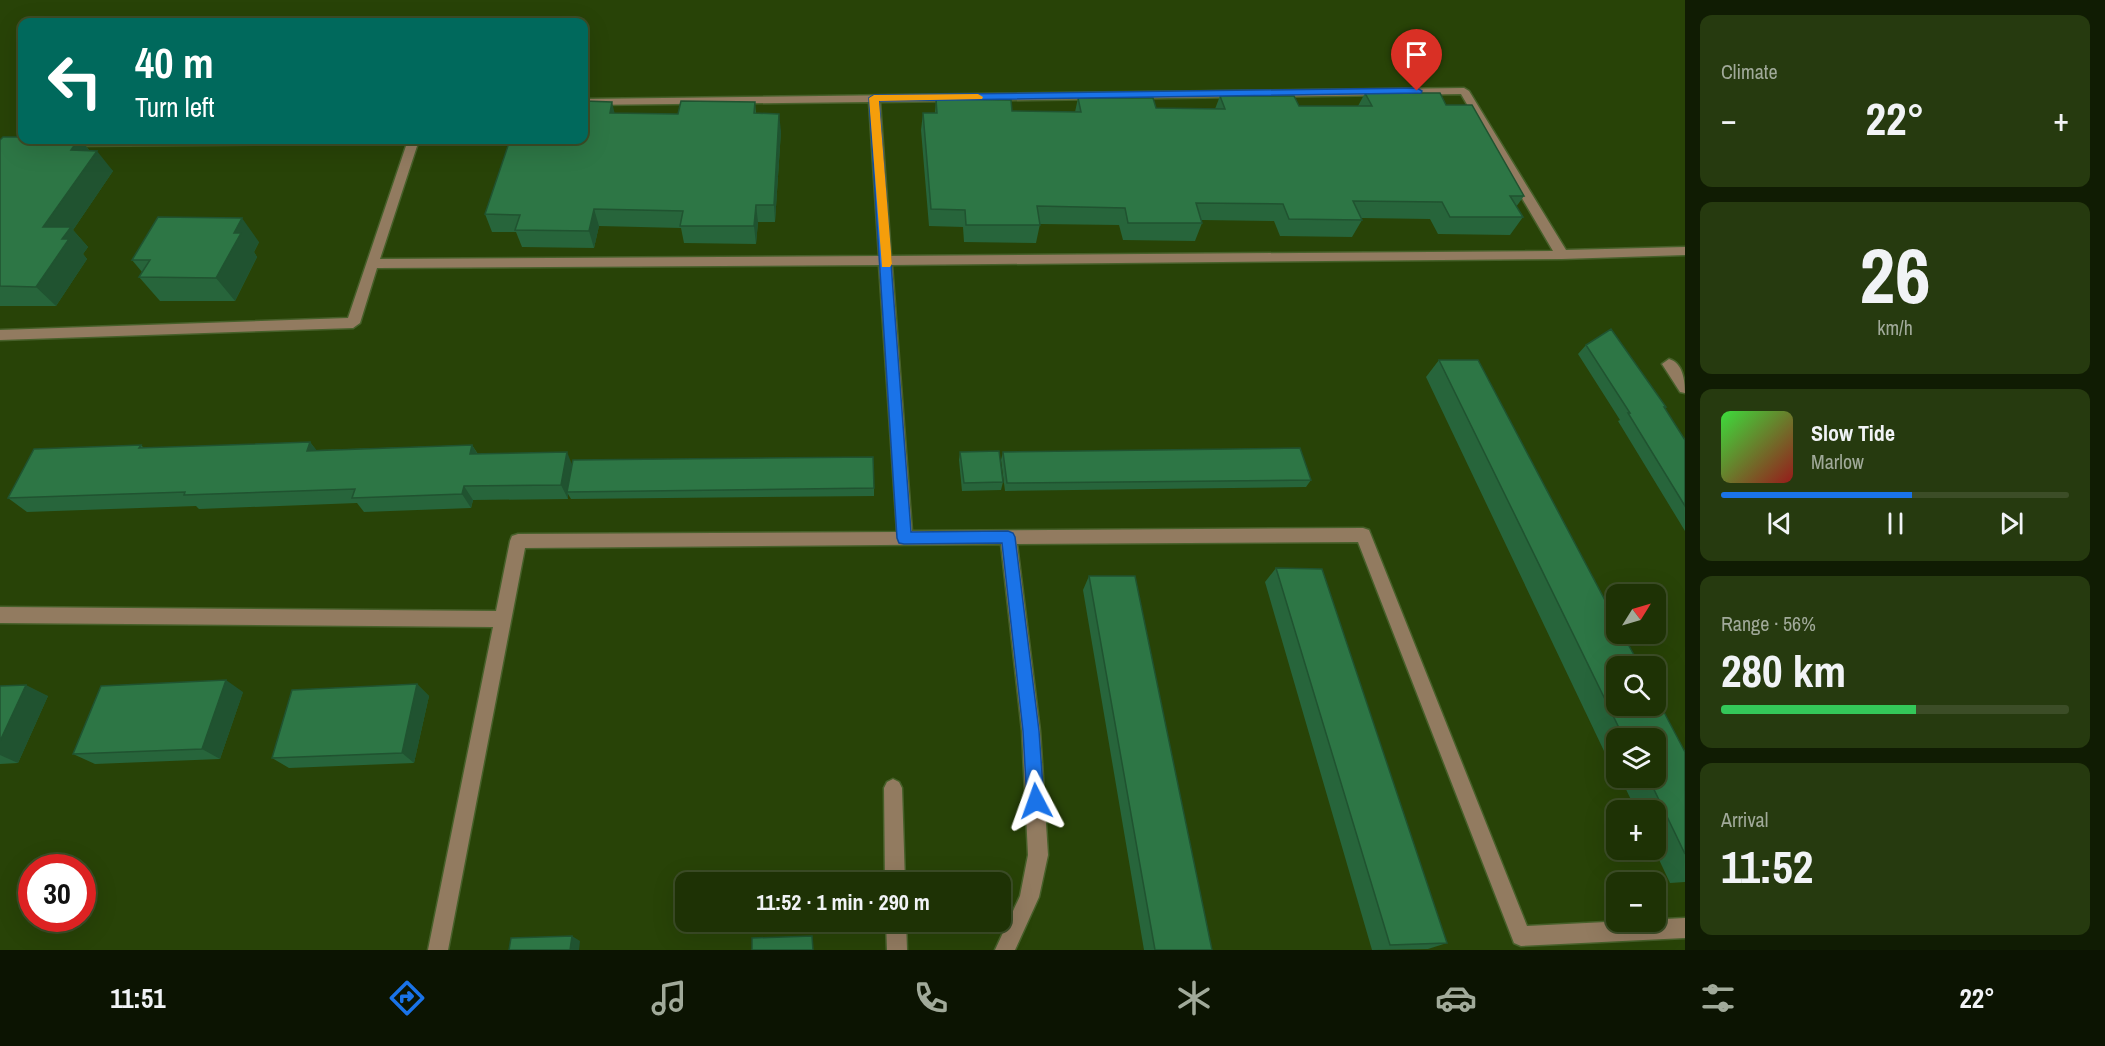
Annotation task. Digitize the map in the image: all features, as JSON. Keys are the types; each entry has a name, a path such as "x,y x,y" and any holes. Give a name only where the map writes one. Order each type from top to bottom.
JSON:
{"street":[{"path":"588,102 1464,90 1562,255"},
{"path":"874,98 904,538"},
{"path":"0,335 352,323 412,144"},
{"path":"371,264 1562,255 1685,251"},
{"path":"1669,364 1685,388"},
{"path":"438,950 518,541 1363,535 1521,936 1685,928"},
{"path":"1005,950 1029,897 1038,855 1031,731 1008,537"},
{"path":"0,615 502,619"},
{"path":"893,788 895,872"},
{"path":"896,932 897,950"}],"building":[{"path":"1365,93 1440,93 1446,105 1472,105 1524,196 1510,196 1523,217 1450,217 1442,202 1353,201 1362,220 1289,219 1283,204 1196,203 1202,223 1128,223 1125,208 1037,206 1040,225 966,225 965,210 931,209 923,113 937,113 936,99 1011,100 1012,111 1081,112 1078,98 1153,98 1156,108 1225,109 1220,96 1294,96 1299,106 1372,106"},
{"path":"588,101 612,102 610,113 678,114 681,101 755,102 754,113 779,114 774,205 756,205 754,226 680,226 683,211 594,209 589,231 515,230 520,215 485,214 509,144 588,144"},
{"path":"3,137 18,137 18,144 75,144 71,150 97,151 43,227 71,227 62,239 69,239 36,287 0,286 0,140"},
{"path":"158,217 242,218 234,233 241,233 216,278 139,277 150,260 132,260"},
{"path":"1611,329 1666,407 1664,407 1685,440 1685,506 1628,413 1630,413 1586,345"},
{"path":"1439,360 1478,360 1606,602 1606,644 1628,644 1635,656 1606,656 1606,701"},
{"path":"310,442 307,451 472,445 470,454 567,452 561,485 464,486 462,494 352,498 355,489 8,498 34,449"},
{"path":"1300,448 1311,480 1007,483 1003,452"},
{"path":"999,451 1003,482 964,483 960,452"},
{"path":"873,457 874,488 567,492 573,460"},
{"path":"1276,568 1322,569 1447,943 1390,945"},
{"path":"1089,576 1135,576 1212,950 1155,950"},
{"path":"226,680 202,749 73,754 101,686"},
{"path":"417,684 402,753 272,758 292,690"},
{"path":"26,685 0,741 0,686"},
{"path":"1613,716 1666,716 1685,752 1685,854 1666,814 1666,800 1659,800 1653,788 1666,788 1666,728 1619,728"},
{"path":"572,936 570,950 509,950 511,938"},
{"path":"812,936 813,950 752,950 752,938"}],"slow traffic":[{"path":"886,264 874,98 978,97"}],"route":[{"path":"1036,801 1031,731 1008,537 904,538 874,98 1417,91"}]}
